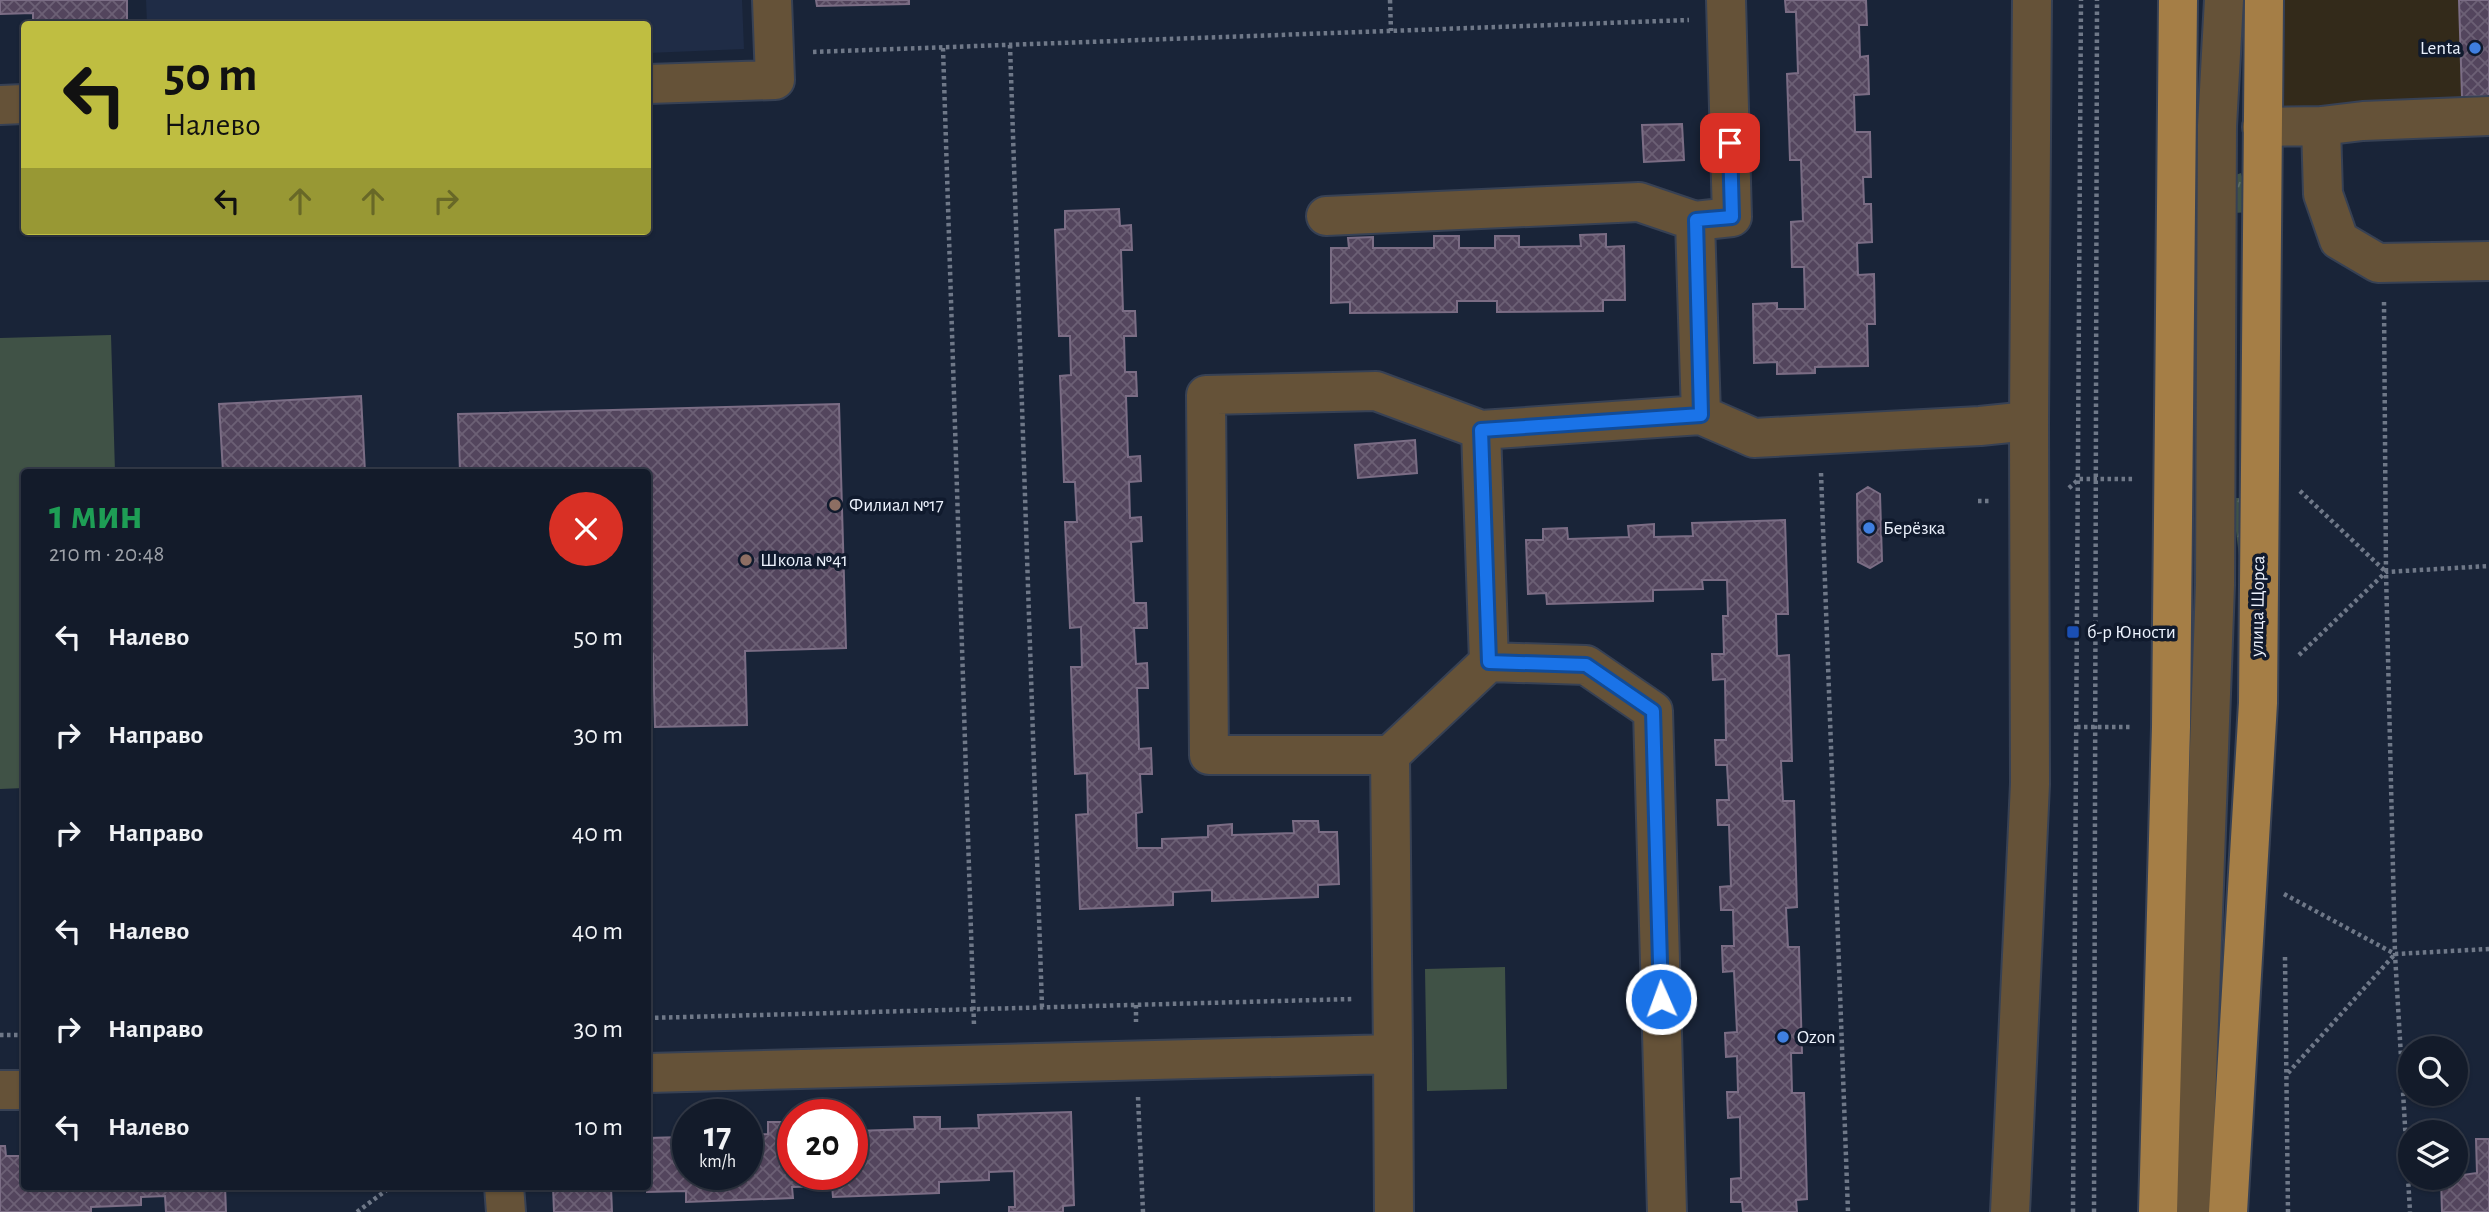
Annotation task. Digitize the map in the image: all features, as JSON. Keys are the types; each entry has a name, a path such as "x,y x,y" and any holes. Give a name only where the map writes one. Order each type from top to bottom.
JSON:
{"main road":[{"path":"2158,1212 2171,727 2178,0"},
{"name":"улица Щорса","path":"2228,1212 2258,703 2264,0"}],"street":[{"path":"651,84 775,80 772,0"},
{"path":"2010,1212 2030,784 2032,0"},
{"path":"2192,1212 2215,585 2217,127 2213,0"},
{"path":"2217,127 2224,0"},
{"path":"1326,216 1639,202 1696,220 1732,217 1726,9"},
{"path":"0,105 21,104"},
{"path":"2262,127 2489,116"},
{"path":"2321,126 2323,194 2339,240 2378,263 2489,261"},
{"path":"1696,220 1701,415"},
{"path":"1667,1212 1653,711 1586,665 1489,662 1390,755 1209,755 1206,395 1376,391 1481,430 1701,415 1754,438 2029,421"},
{"path":"1481,430 1489,662"},
{"path":"1390,755 1394,1212"},
{"path":"651,1073 1393,1054"},
{"path":"0,1090 21,1090"},
{"path":"504,1190 506,1212"}],"path":[{"path":"1390,0 1391,31"},
{"path":"2073,1212 2081,0"},
{"path":"2094,1212 2097,0"},
{"path":"774,54 1391,31 1726,9"},
{"path":"1010,45 1042,1007"},
{"path":"943,48 974,1009"},
{"path":"2378,263 2384,307 2386,572 2395,954 2410,1212"},
{"path":"1820,434 1848,1212"},
{"path":"2298,490 2386,572"},
{"path":"2295,658 2386,572 2489,566"},
{"path":"2283,894 2395,954 2489,950"},
{"path":"2288,1073 2395,954"},
{"path":"651,1018 1392,998"},
{"path":"1136,1005 1143,1212"},
{"path":"0,1035 21,1035"},
{"path":"357,1212 387,1190"}],"shaded area":[{"path":"146,0 742,0 744,49 651,53 651,21 147,21"},
{"path":"2285,0 2489,0 2489,117 2284,109"}],"green space":[{"path":"2241,173 2251,212 2233,213 2233,176"},
{"path":"111,335 115,469 21,469 21,788 0,789 0,338"},
{"path":"2232,498 2249,498 2240,564"},
{"path":"1505,967 1507,1089 1427,1091 1425,969"}],"building":[{"path":"0,0 127,0 127,21 33,21 33,13 0,14"},
{"path":"816,0 909,0 909,4 817,6"},
{"path":"1785,0 1866,0 1867,25 1859,25 1860,57 1868,56 1869,94 1854,95 1855,132 1870,132 1871,177 1863,177 1864,204 1871,204 1872,242 1857,243 1858,275 1874,274 1875,324 1867,324 1868,366 1815,367 1815,373 1777,374 1777,362 1754,363 1753,304 1777,303 1777,309 1805,309 1804,267 1792,267 1791,222 1803,221 1801,160 1790,160 1787,74 1798,73 1796,12 1786,12"},
{"name":"Lenta","path":"2459,0 2489,0 2489,96 2462,97"},
{"path":"1682,124 1684,160 1644,162 1642,125"},
{"path":"1119,209 1120,226 1131,225 1132,250 1121,250 1123,311 1135,311 1136,336 1124,336 1125,372 1136,372 1137,396 1126,396 1128,457 1140,456 1141,481 1129,482 1130,518 1141,517 1142,541 1131,542 1134,603 1146,603 1147,628 1134,628 1136,664 1147,663 1148,688 1137,688 1139,749 1151,748 1152,774 1140,774 1142,812 1136,813 1137,848 1162,848 1162,839 1208,837 1208,826 1232,824 1232,835 1294,833 1293,821 1318,821 1319,832 1337,832 1339,884 1318,885 1318,897 1212,901 1212,890 1173,892 1173,905 1080,909 1076,815 1088,814 1087,773 1075,774 1071,667 1082,667 1081,627 1070,628 1065,522 1077,522 1075,482 1064,482 1060,376 1071,375 1070,336 1059,336 1055,230 1065,229 1065,211"},
{"path":"1606,234 1606,247 1624,246 1625,300 1603,300 1603,311 1497,312 1497,301 1457,301 1457,312 1350,313 1350,302 1331,303 1331,248 1349,248 1348,238 1373,237 1373,248 1434,248 1434,236 1459,236 1459,248 1495,248 1495,236 1519,236 1519,247 1581,246 1580,235"},
{"path":"361,396 365,469 223,469 219,404"},
{"name":"Школа №41","path":"839,404 846,648 745,651 747,725 655,727 651,654 651,469 460,469 458,414"},
{"path":"1415,440 1417,473 1358,478 1355,445"},
{"name":"Берёзка","path":"1868,487 1880,494 1882,561 1870,568 1858,562 1857,494"},
{"path":"1785,520 1788,614 1776,614 1777,656 1789,655 1792,761 1781,761 1783,801 1794,801 1797,907 1786,908 1788,947 1799,947 1802,1053 1791,1053 1792,1093 1804,1093 1807,1199 1796,1200 1797,1212 1743,1212 1742,1202 1731,1202 1731,1179 1741,1178 1740,1117 1728,1118 1727,1092 1738,1092 1737,1056 1726,1057 1725,1033 1737,1032 1734,971 1723,972 1722,946 1734,946 1733,910 1721,910 1720,887 1731,886 1729,825 1718,825 1717,800 1729,800 1727,765 1716,765 1715,740 1726,740 1725,679 1713,680 1712,654 1724,654 1723,616 1728,616 1727,580 1702,580 1703,589 1653,590 1653,601 1547,604 1546,593 1528,594 1526,540 1543,540 1543,529 1567,528 1568,539 1629,537 1628,526 1654,524 1654,537 1693,536 1692,523"},
{"path":"1071,1112 1074,1205 1063,1206 1063,1212 1009,1212 1009,1207 1015,1207 1014,1171 989,1172 989,1180 939,1182 939,1193 833,1197 832,1190 868,1190 868,1131 915,1129 914,1117 940,1117 940,1129 979,1128 978,1115"},
{"path":"768,1122 777,1122 777,1190 792,1190 793,1198 686,1202 686,1191 647,1192 651,1190 651,1138 672,1137 672,1190 763,1190 763,1134 768,1134"},
{"path":"2476,1139 2489,1139 2489,1212 2442,1212 2441,1190 2468,1190 2468,1174 2477,1173"},
{"path":"0,1146 5,1146 6,1156 21,1156 21,1190 225,1190 226,1212 166,1212 165,1196 141,1197 141,1205 91,1207 91,1212 0,1212"},
{"path":"553,1190 611,1190 612,1212 554,1212"}],"place":[{"name":"Lenta","path":"2475,48"},
{"name":"Филиал №17","path":"835,505"},
{"name":"Берёзка","path":"1869,528"},
{"name":"Школа №41","path":"746,560"},
{"name":"б-р Юности","path":"2073,632"},
{"name":"Ozon","path":"1783,1037"}],"route":[{"path":"1661,999 1653,711 1586,665 1489,662 1481,430 1701,415 1696,220 1732,217 1730,143"}]}
